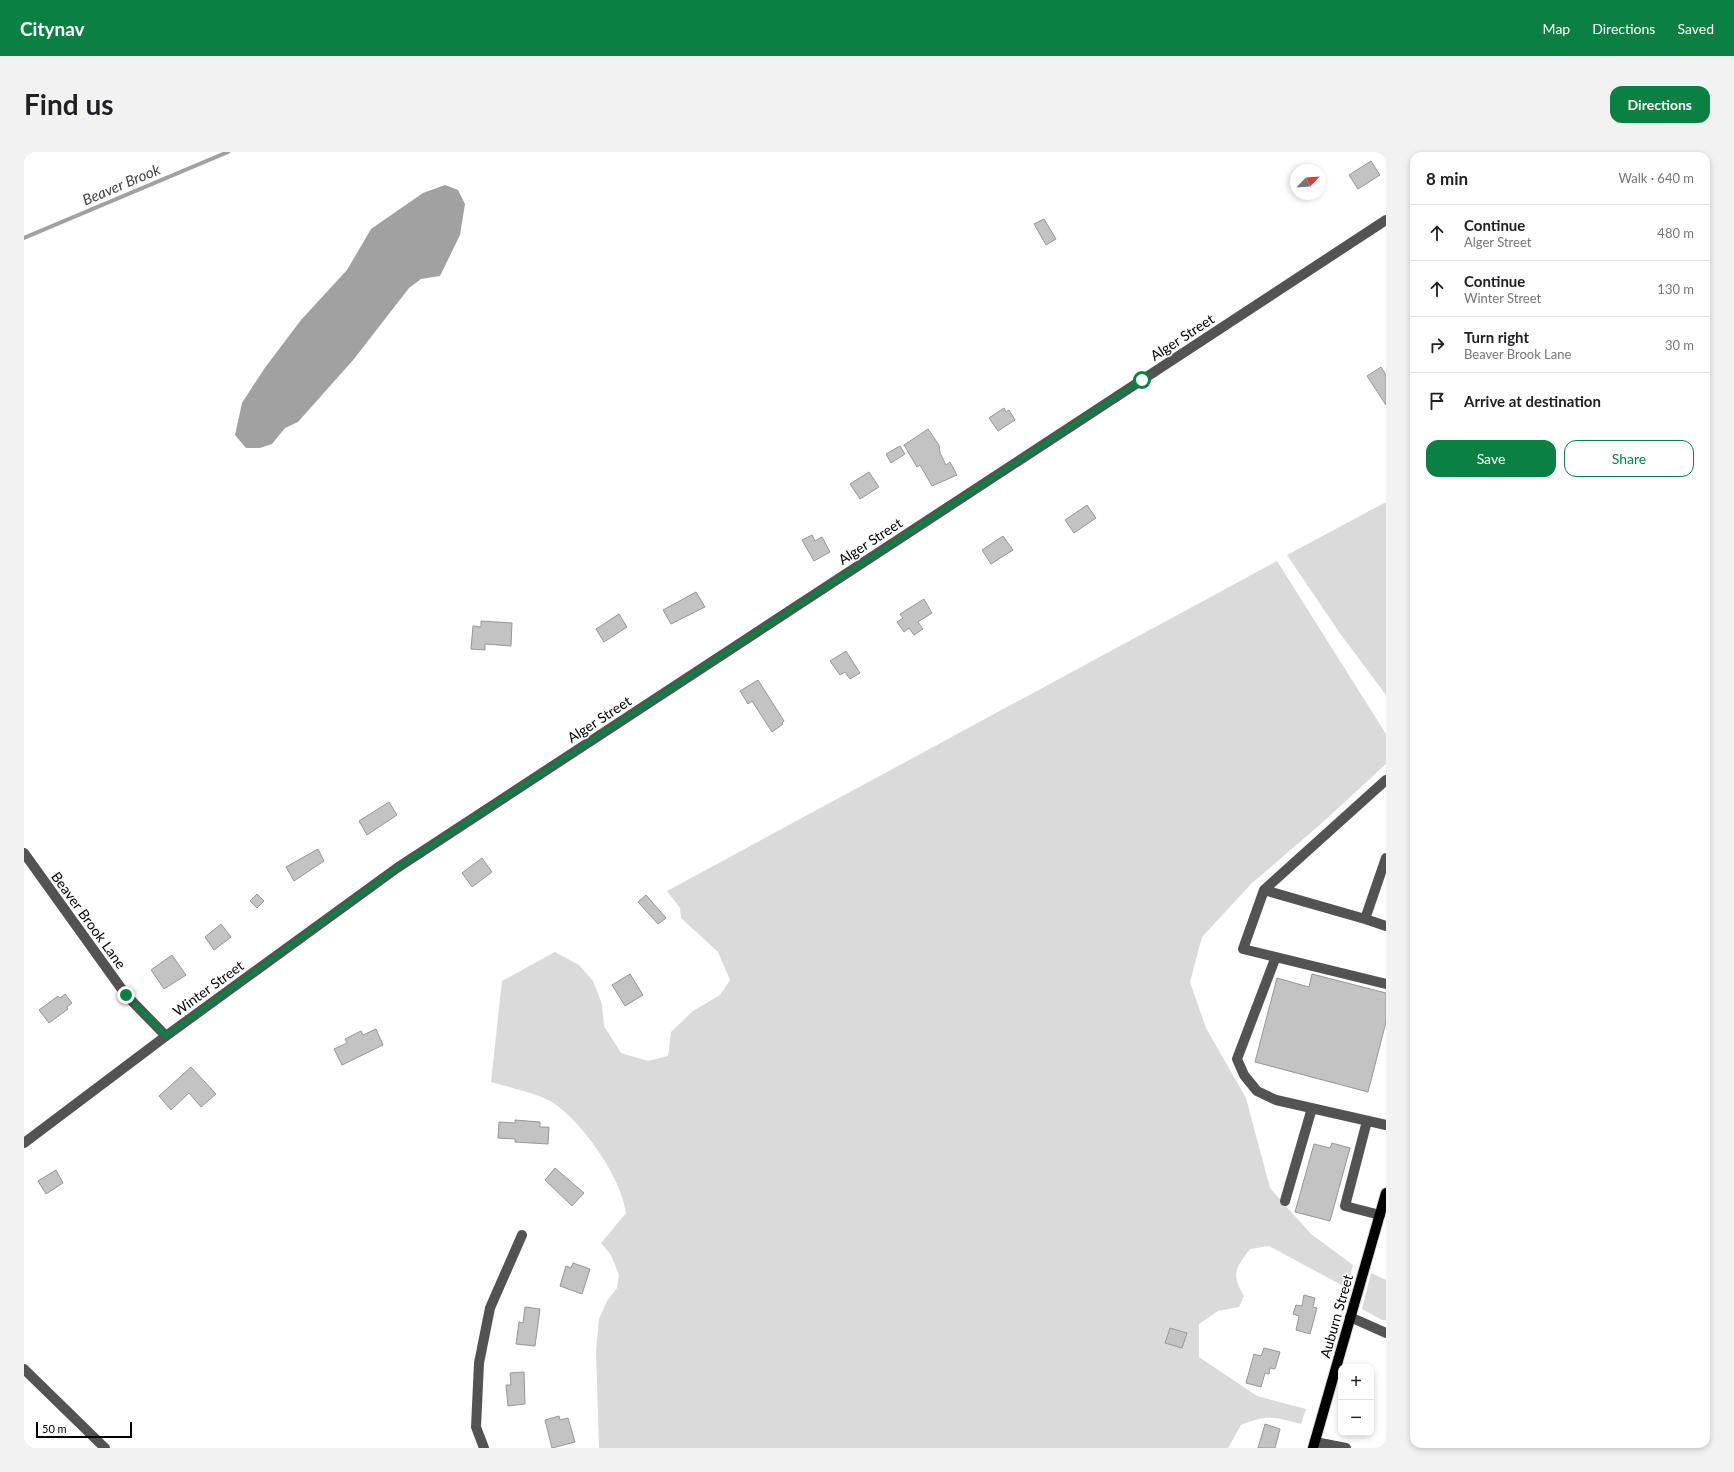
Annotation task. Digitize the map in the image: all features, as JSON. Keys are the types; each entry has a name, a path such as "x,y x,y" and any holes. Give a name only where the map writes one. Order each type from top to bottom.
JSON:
{"main road":[{"name":"Auburn Street","path":"1314,1445 1386,1193"}],"street":[{"name":"Alger Street","path":"371,887 397,868 1386,220"},
{"path":"1386,780 1264,890 1243,949 1386,984"},
{"name":"Beaver Brook Lane","path":"24,853 126,995 166,1036"},
{"path":"1365,919 1386,858"},
{"name":"Winter Street","path":"24,1143 166,1036 371,887"},
{"path":"1264,890 1386,926"},
{"path":"1275,958 1237,1059 1244,1075 1257,1091 1276,1100 1386,1125"},
{"path":"1285,1201 1312,1108"},
{"path":"1367,1121 1345,1206 1380,1215"},
{"path":"484,1448 476,1427 480,1363 490,1308 522,1235"},
{"path":"1350,1317 1386,1333"},
{"path":"24,1369 105,1448"},
{"path":"1314,1445 1346,1448"}],"shaded area":[{"path":"445,185 458,190 465,204 460,235 440,276 421,279 409,288 354,359 298,422 285,428 272,444 260,448 246,448 235,435 242,403 264,369 301,320 347,270 371,229 423,193"},
{"path":"1386,502 1386,695 1339,632 1287,555"},
{"path":"1277,561 1386,734 1386,764 1323,822 1251,884 1202,937 1190,982 1206,1028 1246,1098 1270,1188 1311,1234 1353,1265 1347,1288 1269,1246 1250,1249 1236,1272 1237,1282 1244,1296 1239,1307 1218,1311 1199,1324 1199,1357 1257,1396 1306,1409 1301,1424 1277,1418 1258,1419 1241,1425 1228,1448 599,1448 596,1350 599,1319 607,1301 617,1288 619,1275 611,1255 601,1243 626,1213 617,1183 608,1167 587,1135 574,1121 562,1110 544,1098 491,1082 502,981 555,952 579,965 593,981 602,1004 604,1026 621,1053 648,1061 668,1056 671,1032 693,1011 720,995 730,980 718,952 681,918 680,908 667,891"},
{"path":"1371,1273 1386,1280 1386,1320 1382,1320 1362,1309"}],"building":[{"path":"1371,161 1380,175 1358,189 1349,175"},
{"path":"1044,219 1056,239 1046,245 1034,224"},
{"path":"1381,367 1386,375 1386,405 1367,376"},
{"path":"1004,408 1006,412 1009,410 1015,420 998,431 989,418"},
{"path":"928,429 939,445 940,453 946,465 950,462 957,475 932,486 920,465 917,467 904,445"},
{"path":"900,446 905,454 891,463 886,454"},
{"path":"869,472 879,487 860,499 850,484"},
{"path":"1087,505 1096,518 1074,533 1065,520"},
{"path":"812,535 815,541 822,537 830,552 814,561 802,540"},
{"path":"1003,536 1013,550 991,564 982,550"},
{"path":"696,592 705,607 671,624 663,610"},
{"path":"924,599 932,613 918,622 923,629 914,635 909,628 904,632 897,622 903,618 900,614"},
{"path":"619,614 627,627 604,642 596,629"},
{"path":"481,621 512,623 511,646 485,644 485,650 471,649 473,626 481,627"},
{"path":"846,651 860,673 850,679 845,672 840,675 830,661"},
{"path":"758,680 784,721 782,723 783,724 772,732 752,701 748,704 740,691"},
{"path":"389,802 397,815 367,835 359,821"},
{"path":"318,849 324,861 294,881 286,867"},
{"path":"482,858 492,872 472,887 462,873"},
{"path":"257,894 264,901 257,908 250,901"},
{"path":"646,895 666,918 658,924 638,902"},
{"path":"221,924 231,937 214,950 205,937"},
{"path":"172,955 186,975 164,989 151,970"},
{"path":"630,974 643,995 625,1006 612,985"},
{"path":"1312,974 1386,993 1386,1022 1368,1092 1255,1062 1277,978 1309,987"},
{"path":"65,994 72,1003 67,1007 68,1009 49,1023 39,1010 58,996 60,998"},
{"path":"376,1029 383,1045 342,1065 334,1049 347,1043 345,1039 361,1031 363,1035"},
{"path":"191,1067 216,1094 201,1107 189,1093 171,1110 159,1096"},
{"path":"515,1120 540,1122 540,1127 549,1127 548,1144 515,1142 515,1139 498,1138 499,1122 515,1123"},
{"path":"1332,1143 1350,1148 1330,1221 1295,1212 1314,1144 1330,1148"},
{"path":"555,1168 584,1193 572,1206 545,1180"},
{"path":"56,1170 63,1183 46,1194 38,1181"},
{"path":"573,1263 590,1269 582,1294 560,1286 566,1266 571,1268"},
{"path":"1304,1295 1315,1298 1313,1307 1317,1308 1310,1334 1296,1330 1299,1316 1293,1314 1296,1305 1302,1306"},
{"path":"525,1307 540,1309 535,1346 516,1344 519,1322 523,1323"},
{"path":"1170,1328 1187,1333 1182,1348 1165,1343"},
{"path":"1264,1348 1280,1352 1275,1369 1270,1368 1269,1374 1265,1373 1261,1387 1246,1383 1254,1354 1261,1356"},
{"path":"524,1372 525,1404 508,1406 506,1385 511,1385 510,1373"},
{"path":"559,1416 560,1420 568,1418 575,1442 552,1448 545,1420"},
{"path":"1265,1424 1280,1429 1275,1448 1258,1448"}],"waterway":[{"name":"Beaver Brook","path":"24,238 228,152"}],"route":[{"path":"126,995 166,1036 397,868 1142,380"}]}
